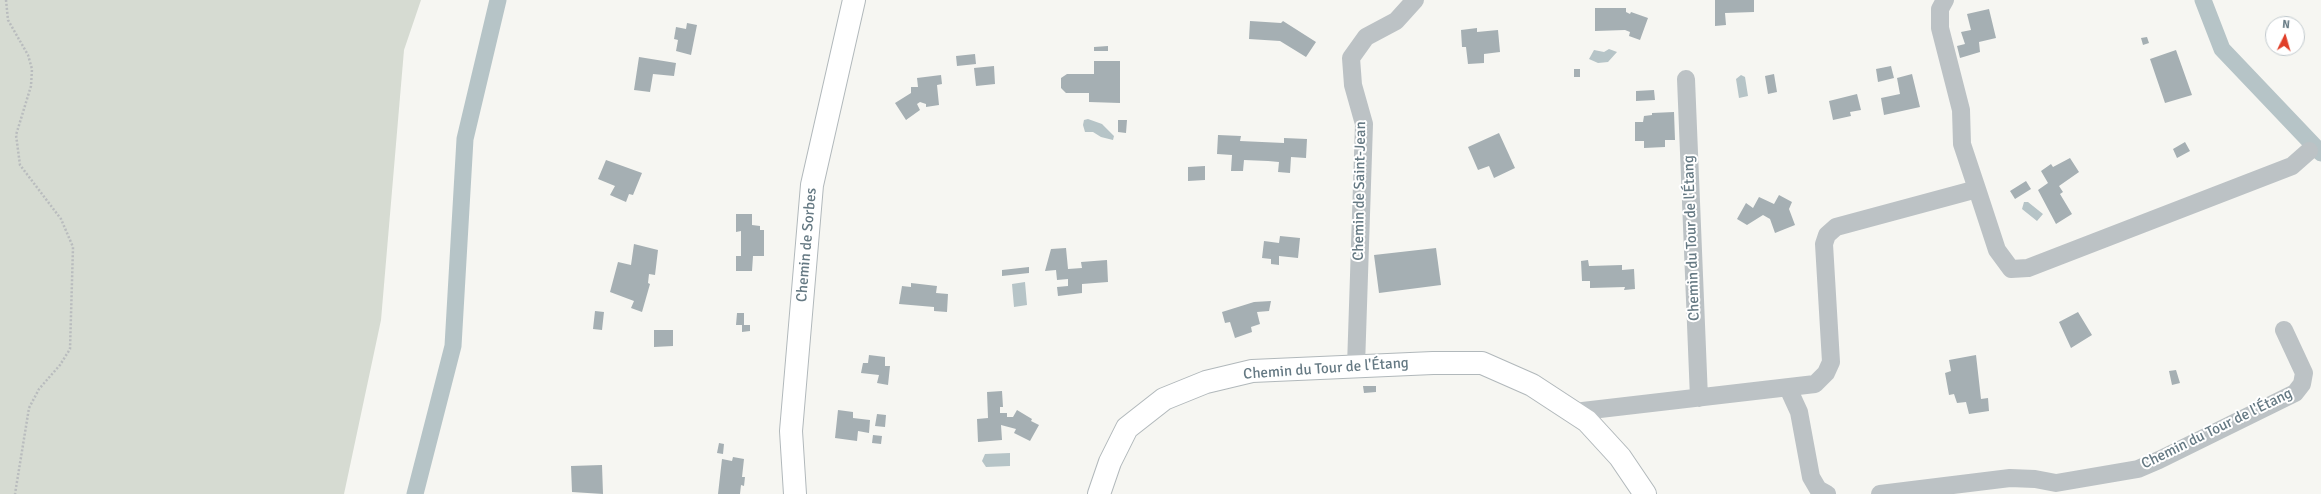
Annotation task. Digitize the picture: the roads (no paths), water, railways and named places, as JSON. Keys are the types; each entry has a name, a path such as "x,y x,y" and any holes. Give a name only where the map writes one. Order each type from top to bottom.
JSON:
{"street":[{"name":"Chemin de Sorbes","path":"795,494 791,431 812,185 854,0"},
{"name":"Chemin de Saint-Jean","path":"1356,366 1364,124 1353,85 1351,58 1366,37 1396,21 1415,0"},
{"path":"1945,0 1940,9 1940,28 1961,110 1962,144 1997,250 2011,269 2028,268 2292,166 2309,151"},
{"name":"Chemin du Tour de l'Étang","path":"1686,79 1699,398"},
{"path":"1574,412 1815,384 1826,372 1831,362 1824,244 1828,234 1836,227 1977,189"},
{"name":"Chemin du Tour de l'Étang","path":"1880,494 2010,478 2035,479 2056,483 2138,468 2159,460 2295,393 2302,384 2304,373 2284,330"},
{"name":"Chemin du Tour de l'Étang","path":"1099,494 1110,462 1127,428 1164,399 1206,382 1252,371 1433,363 1482,363 1532,385 1587,421 1620,458 1645,494"},
{"path":"1788,388 1799,412 1812,477 1818,489 1827,494"}],"waterway":[{"path":"415,494 453,346 465,139 498,0"},
{"path":"2203,0 2222,49 2321,153"}]}
